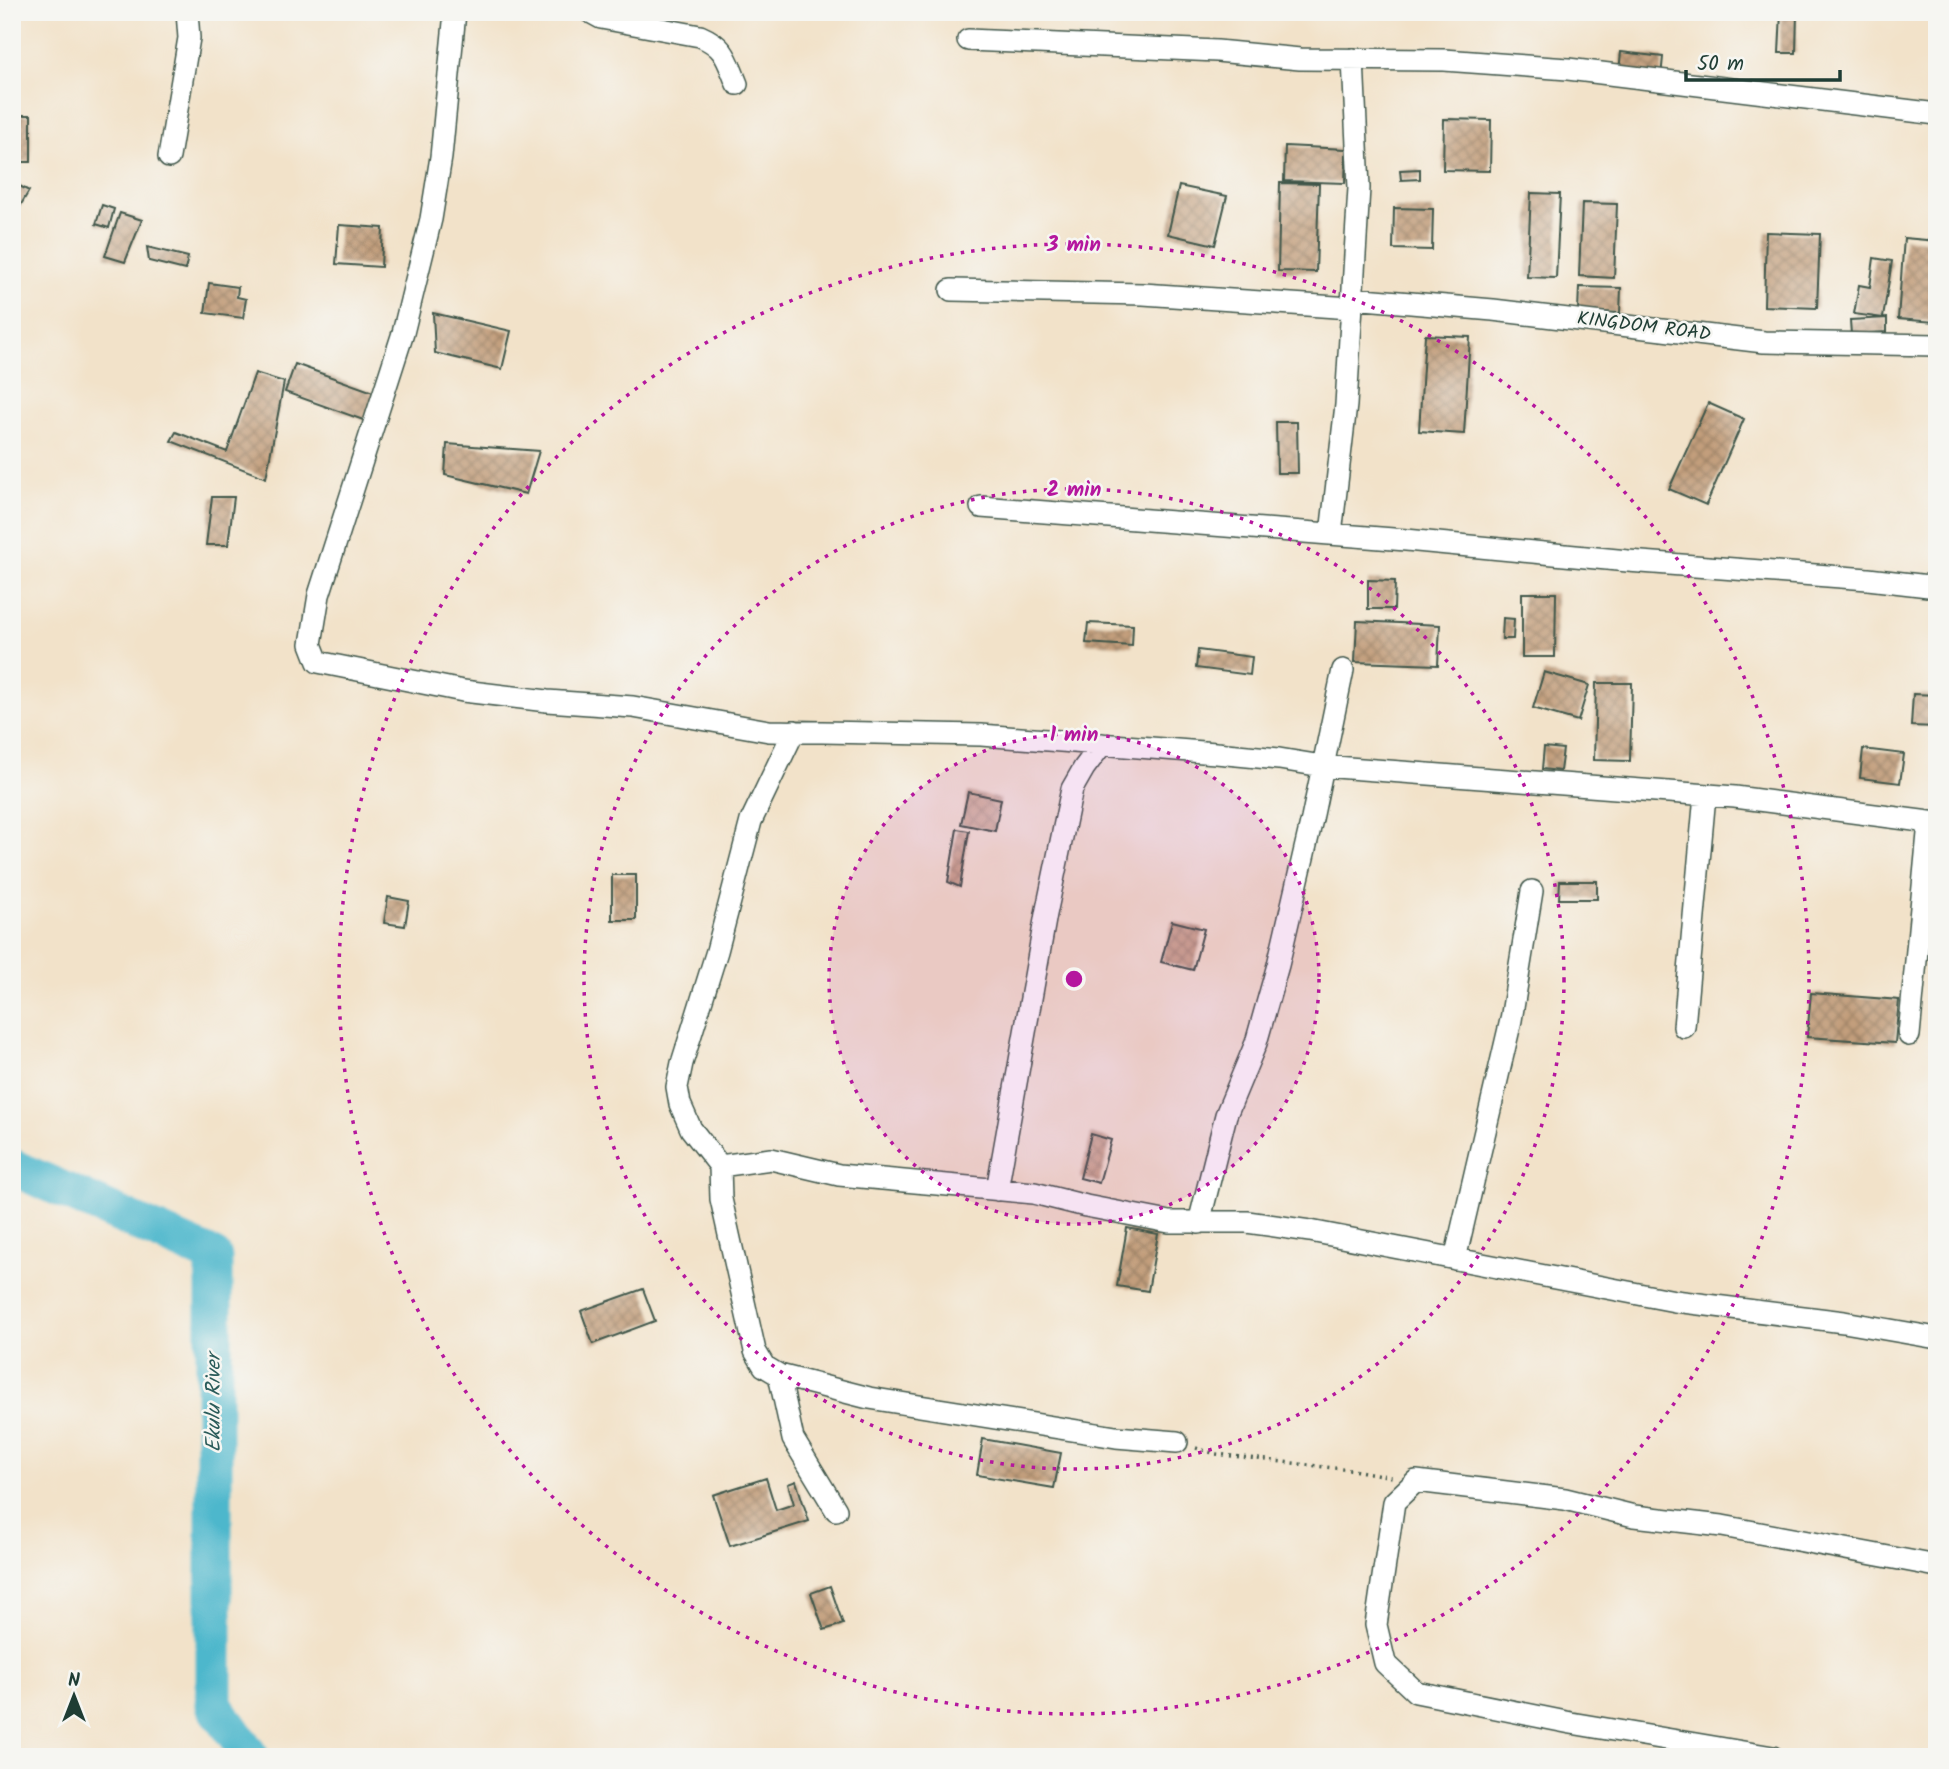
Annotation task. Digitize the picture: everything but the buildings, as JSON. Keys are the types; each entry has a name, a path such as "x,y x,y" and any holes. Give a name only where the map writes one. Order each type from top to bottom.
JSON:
{"street":[{"path":"169,156 190,38 187,12"},
{"path":"455,12 431,219 403,333 318,596 311,643 318,662 463,691 547,701 633,706 769,731 981,735 1102,744 1279,759 1322,766 1705,795 1933,823 1909,1035"},
{"path":"590,12 601,18 700,36 714,42 723,51 737,84"},
{"path":"968,40 1178,49 1300,59 1444,60 1569,69 1937,114"},
{"path":"1331,534 1345,417 1359,188 1353,59"},
{"name":"KINGDOM ROAD","path":"951,290 1143,294 1493,310 1764,342 1937,345"},
{"path":"981,507 1331,534 1937,587"},
{"path":"1199,1223 1226,1115 1256,1042 1278,965 1343,670"},
{"path":"794,731 751,821 677,1087 680,1104 691,1129 720,1166 721,1199 755,1351 764,1366 779,1376 869,1398 1116,1437 1177,1442"},
{"path":"997,1190 1046,914 1072,789 1102,744"},
{"path":"1684,1027 1705,795"},
{"path":"1455,1259 1511,1020 1532,891"},
{"path":"720,1166 771,1159 839,1175 1034,1193 1169,1222 1247,1222 1310,1231 1675,1301 1844,1322 1937,1338"},
{"path":"779,1376 793,1439 836,1510"},
{"path":"1773,1757 1571,1723 1416,1692 1385,1663 1376,1625 1394,1502 1416,1481 1565,1499 1634,1516 1722,1527 1937,1566"}],"path":[{"path":"1177,1442 1216,1454 1359,1471 1416,1481"}],"waterway":[{"name":"Ekulu River","path":"12,1167 214,1257 214,1705 251,1757"}]}
